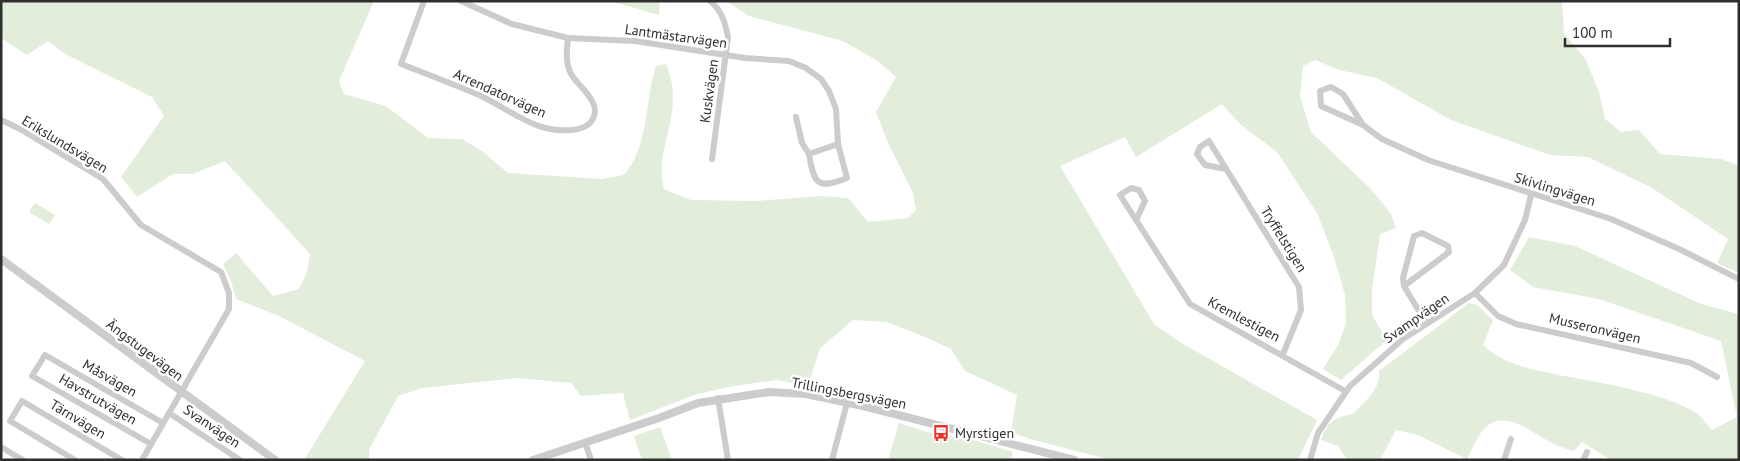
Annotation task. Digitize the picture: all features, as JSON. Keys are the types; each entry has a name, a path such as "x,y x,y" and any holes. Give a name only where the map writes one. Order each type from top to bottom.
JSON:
{"street":[{"name":"Arrendatorvägen","path":"424,1 401,64 489,100 538,126 554,129 582,128 589,125 594,117 596,108 569,70 566,58 568,38"},
{"name":"Lantmästarvägen","path":"461,1 512,24 568,38 635,41 727,55 789,61 806,68 821,79 829,91 836,109 838,144 848,178 829,185 823,185 814,178 809,154 802,143 796,117"},
{"name":"Kuskvägen","path":"710,1 717,7 725,21 728,37 712,159"},
{"name":"Skivlingvägen","path":"1363,124 1343,94 1331,86 1320,91 1321,106 1363,124 1382,139 1428,160 1531,195 1611,219 1647,233 1739,279"},
{"name":"Erikslundsvägen","path":"1,120 20,129 103,179 141,225 221,272 229,293 229,309 142,460"},
{"name":"Tryffelstigen","path":"1226,169 1205,164 1197,154 1200,147 1209,141 1299,287 1301,310 1283,354"},
{"path":"809,154 838,144"},
{"name":"Kremlestigen","path":"1136,220 1145,201 1140,190 1131,188 1120,195 1136,220 1190,304 1283,354 1345,391"},
{"name":"Svampvägen","path":"1310,460 1318,433 1345,391 1403,339 1475,293 1504,264 1516,242 1531,195"},
{"path":"1404,286 1450,252 1448,246 1422,233 1414,236 1403,278 1404,286 1426,323"},
{"name":"Ängstugevägen","path":"1,259 275,460"},
{"name":"Musseronvägen","path":"1475,293 1498,316 1516,324 1691,362 1717,377"},
{"name":"Måsvägen","path":"32,376 45,354 163,423"},
{"name":"Havstrutvägen","path":"32,376 151,444"},
{"name":"Trillingsbergsvägen","path":"534,460 698,403 718,398 769,392 806,394 847,403 1071,459"},
{"path":"718,398 728,460"},
{"name":"Tärnvägen","path":"75,460 10,420 22,400 122,460"},
{"path":"832,460 847,403"},
{"name":"Svanvägen","path":"169,413 240,460"},
{"path":"1504,460 1511,439"},
{"path":"585,442 591,460"},
{"path":"1,447 23,460"},
{"path":"1583,460 1587,452"}],"green space":[{"path":"1,1 374,1 339,81 344,94 386,106 428,138 462,139 482,151 508,173 602,179 624,175 638,150 656,66 666,64 673,98 672,114 663,158 664,189 691,200 756,201 823,196 848,198 868,222 908,218 916,210 913,193 888,143 876,112 896,77 878,61 843,41 749,16 726,1 1562,1 1564,33 1586,60 1599,92 1605,119 1621,132 1639,130 1660,154 1722,159 1739,166 1739,273 1717,263 1728,239 1652,188 1588,157 1550,155 1451,120 1377,78 1339,70 1315,60 1303,66 1300,96 1311,132 1372,190 1391,214 1396,228 1380,234 1372,290 1372,315 1387,340 1341,380 1323,369 1338,345 1346,323 1345,295 1333,254 1317,213 1277,152 1240,124 1222,104 1136,157 1125,137 1060,166 1154,324 1178,341 1317,420 1298,460 1111,460 1030,439 1011,432 1017,395 965,371 951,349 887,322 853,320 820,348 808,386 777,380 728,387 694,395 630,420 623,393 581,396 571,383 517,378 422,388 398,396 369,450 369,460 304,460 365,361 279,316 236,299 231,281 223,264 236,253 273,296 299,289 307,272 310,254 225,161 193,174 173,174 137,197 121,177 164,116 152,97 65,54 48,41 27,55 1,38"},
{"path":"610,1 660,1 659,15"},
{"path":"35,203 55,215 49,224 29,212"},
{"path":"1529,237 1575,246 1701,304 1739,314 1739,460 1611,460 1582,442 1574,451 1563,448 1510,421 1492,423 1484,429 1467,459 1418,435 1396,430 1380,460 1347,460 1338,446 1321,440 1332,422 1353,414 1367,400 1375,389 1379,378 1379,371 1469,303 1477,305 1493,320 1483,345 1491,352 1510,362 1553,374 1614,385 1668,400 1696,413 1712,430 1737,417 1721,341 1599,299 1533,287 1510,270"},
{"path":"899,423 927,432 974,440 1013,452 1011,460 888,460"},
{"path":"660,427 672,460 642,460 634,436"}],"place":[{"name":"Myrstigen","path":"941,433"}]}
